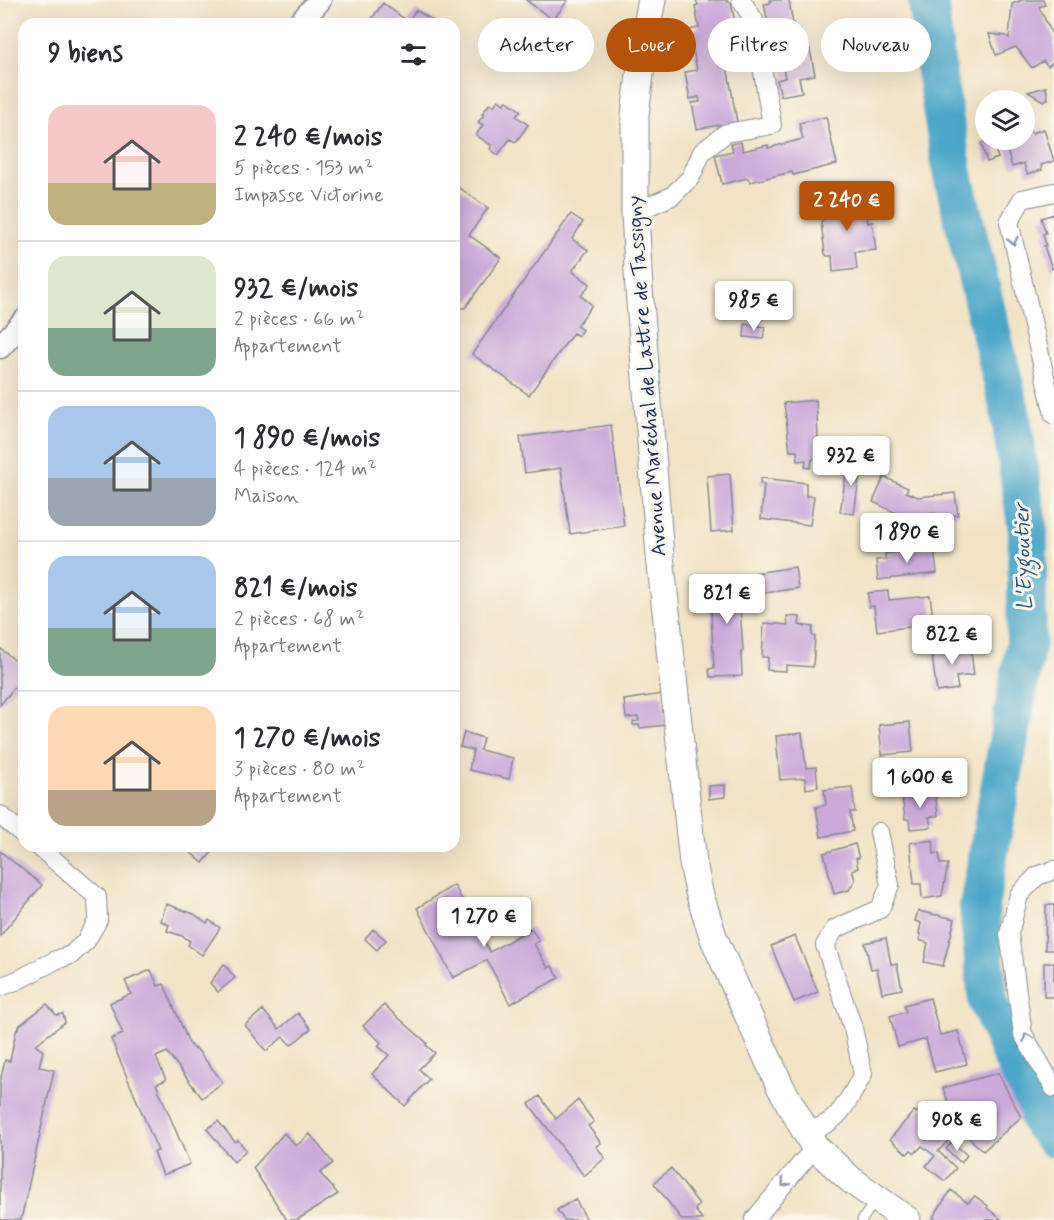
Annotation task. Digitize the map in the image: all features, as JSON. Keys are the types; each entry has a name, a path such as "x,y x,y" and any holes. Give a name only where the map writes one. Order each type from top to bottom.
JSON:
{"main road":[{"name":"Avenue Maréchal de Lattre de Tassigny","path":"652,0 634,116 639,289 660,556 693,863 699,892 714,939 780,1086 811,1139 851,1180 869,1210 907,1220"}],"street":[{"path":"304,18 320,0"},
{"path":"635,212 672,196 691,177 702,152 726,133 772,125 754,20 741,0"},
{"path":"1054,192 1022,199 1009,222 1054,415"},
{"path":"0,347 18,328"},
{"path":"0,815 18,830"},
{"path":"754,1220 811,1139 821,1127 834,1119 846,1104 864,1074 853,1028 825,945 835,929 880,909 890,885 879,832"},
{"path":"0,987 71,955 86,941 98,920 97,897 45,852"},
{"path":"1054,870 1037,876 1019,894 1009,934 1023,1034 1054,1088"}],"building":[{"path":"526,0 568,0 554,18 550,18"},
{"path":"696,0 731,2 734,18 708,18 708,72 728,72 737,122 697,129 692,103 700,102 699,97 690,99 685,72 696,72 697,70 696,29 699,28 695,6 698,5"},
{"path":"770,0 789,0 792,18 767,18 764,4 770,3"},
{"path":"1022,0 1043,0 1045,5 1039,7 1054,38 1054,61 1048,66 1043,61 1032,68 1016,47 996,55 989,34 1009,38 1012,4"},
{"path":"383,3 403,18 372,18"},
{"path":"416,10 429,18 410,18"},
{"path":"809,45 815,75 799,78 802,92 781,96 777,80 785,78 784,72 809,72"},
{"path":"1046,87 1048,99 1043,101 1035,96 1035,90"},
{"path":"498,100 504,104 507,101 521,111 516,116 528,125 516,142 510,139 498,155 490,149 492,146 476,135 483,125 478,122 484,115 482,114 490,103 494,106"},
{"path":"826,117 837,164 793,175 792,172 750,182 748,178 722,184 715,155 733,151 731,144 741,142 743,151 768,145 768,148 803,139 799,123"},
{"path":"1044,129 1054,161 1041,165 1042,170 1027,174 1024,163 1012,167 1007,150 1035,150 1035,132"},
{"path":"983,150 995,150 998,158 987,162"},
{"path":"460,188 488,208 469,235 501,258 465,308 460,308"},
{"path":"863,197 868,223 872,222 876,250 855,252 857,269 833,272 832,256 825,254 821,222 827,218 824,202"},
{"path":"571,214 583,222 572,239 588,250 572,271 590,284 581,296 592,305 577,326 582,330 578,336 573,333 529,395 472,354"},
{"path":"1054,214 1054,268 1052,269 1044,246 1046,245 1043,234 1046,233 1041,218"},
{"path":"745,324 765,327 763,339 744,337"},
{"path":"816,400 819,455 812,460 810,468 805,467 806,460 798,461 797,451 790,451 784,403"},
{"path":"611,425 624,526 570,534 561,468 525,473 520,437"},
{"path":"862,458 854,514 840,512 848,462"},
{"path":"730,474 734,530 711,532 707,476"},
{"path":"884,477 908,488 906,492 918,497 955,493 958,515 935,517 935,513 910,516 909,519 873,502"},
{"path":"761,478 806,483 806,496 814,496 810,525 761,519 764,484 760,484"},
{"path":"934,548 937,573 878,580 876,560 885,559 885,554"},
{"path":"795,567 798,588 758,594 755,573"},
{"path":"743,576 745,606 740,606 742,676 710,677 709,669 714,668 709,577"},
{"path":"888,591 889,600 930,596 934,624 877,631 874,606 869,607 868,593"},
{"path":"787,616 800,617 799,625 813,627 812,635 815,637 813,667 786,665 786,671 767,670 768,657 762,657 764,623 788,625"},
{"path":"970,644 974,675 956,677 958,689 937,692 931,649"},
{"path":"0,648 18,663 18,683 0,705"},
{"path":"662,694 666,725 640,728 639,725 633,725 633,722 639,721 638,717 626,718 624,700"},
{"path":"910,722 913,752 882,755 879,725"},
{"path":"464,732 483,738 480,750 513,758 509,779 469,770 473,750 460,747"},
{"path":"802,733 806,768 816,767 818,787 806,789 805,778 780,780 776,736"},
{"path":"725,785 725,797 709,799 709,786"},
{"path":"852,787 855,812 850,812 853,831 821,837 816,807 826,805 824,790"},
{"path":"935,792 938,816 929,817 931,827 910,829 909,819 905,819 902,795"},
{"path":"933,840 934,854 939,853 940,864 948,864 942,896 922,899 921,884 914,884 910,843"},
{"path":"855,844 859,858 856,858 858,868 852,870 855,880 849,890 834,894 824,853"},
{"path":"0,851 42,885 0,936"},
{"path":"190,852 212,852 203,863"},
{"path":"454,885 490,952 531,928 539,941 534,944 548,968 552,966 559,978 510,1004 487,960 453,978 417,908"},
{"path":"166,904 194,914 207,923 209,920 220,928 202,955 188,945 190,941 167,931 169,925 161,921"},
{"path":"1046,905 1054,905 1054,950 1045,950"},
{"path":"918,911 955,919 943,966 924,962 928,943 919,940 921,923 915,921"},
{"path":"373,929 386,940 377,950 365,939"},
{"path":"795,936 818,992 794,1002 771,946"},
{"path":"886,938 891,964 897,964 902,989 882,993 877,968 871,969 865,943"},
{"path":"1044,963 1054,963 1054,997 1044,997"},
{"path":"224,964 235,978 218,992 210,983"},
{"path":"151,970 158,986 164,984 189,1043 194,1050 196,1048 223,1082 202,1098 167,1052 156,1057 166,1080 156,1084 190,1164 163,1175 154,1152 158,1151 111,1039 123,1034 110,1003 131,994 125,981"},
{"path":"930,998 940,1035 958,1031 967,1064 935,1072 926,1039 898,1047 890,1016 906,1012 904,1005"},
{"path":"47,1004 56,1015 63,1014 65,1022 35,1045 43,1051 39,1067 54,1070 21,1220 0,1220 0,1082 5,1060 10,1061 16,1031 20,1025"},
{"path":"384,1005 435,1053 419,1069 429,1079 405,1106 372,1074 389,1055 378,1046 381,1042 363,1026"},
{"path":"263,1010 279,1029 298,1013 311,1029 291,1045 283,1037 266,1051 245,1025"},
{"path":"998,1073 1021,1117 983,1151 956,1125 946,1138 949,1140 938,1151 956,1168 945,1181 926,1166 935,1156 922,1146 915,1153 911,1150 907,1154 890,1139 914,1111 917,1113 919,1110 946,1105 947,1108 950,1107 943,1088"},
{"path":"540,1096 556,1119 578,1100 594,1122 588,1126 601,1143 596,1146 605,1158 584,1176 529,1104"},
{"path":"218,1121 235,1142 238,1140 246,1150 234,1162 207,1129"},
{"path":"284,1133 296,1146 310,1134 333,1163 320,1173 338,1194 297,1220 287,1220 253,1168"},
{"path":"952,1142 967,1155 961,1163 946,1149"},
{"path":"671,1168 699,1204 695,1210 703,1220 682,1220 654,1183"},
{"path":"951,1190 968,1203 975,1196 1002,1220 937,1220 933,1217"},
{"path":"575,1199 587,1220 564,1220 557,1210"}],"waterway":[{"name":"L'Eygoutier","path":"928,0 936,71 953,175 1010,411 1028,531 1026,643 979,907 988,1001 1042,1124 1054,1138"}]}
